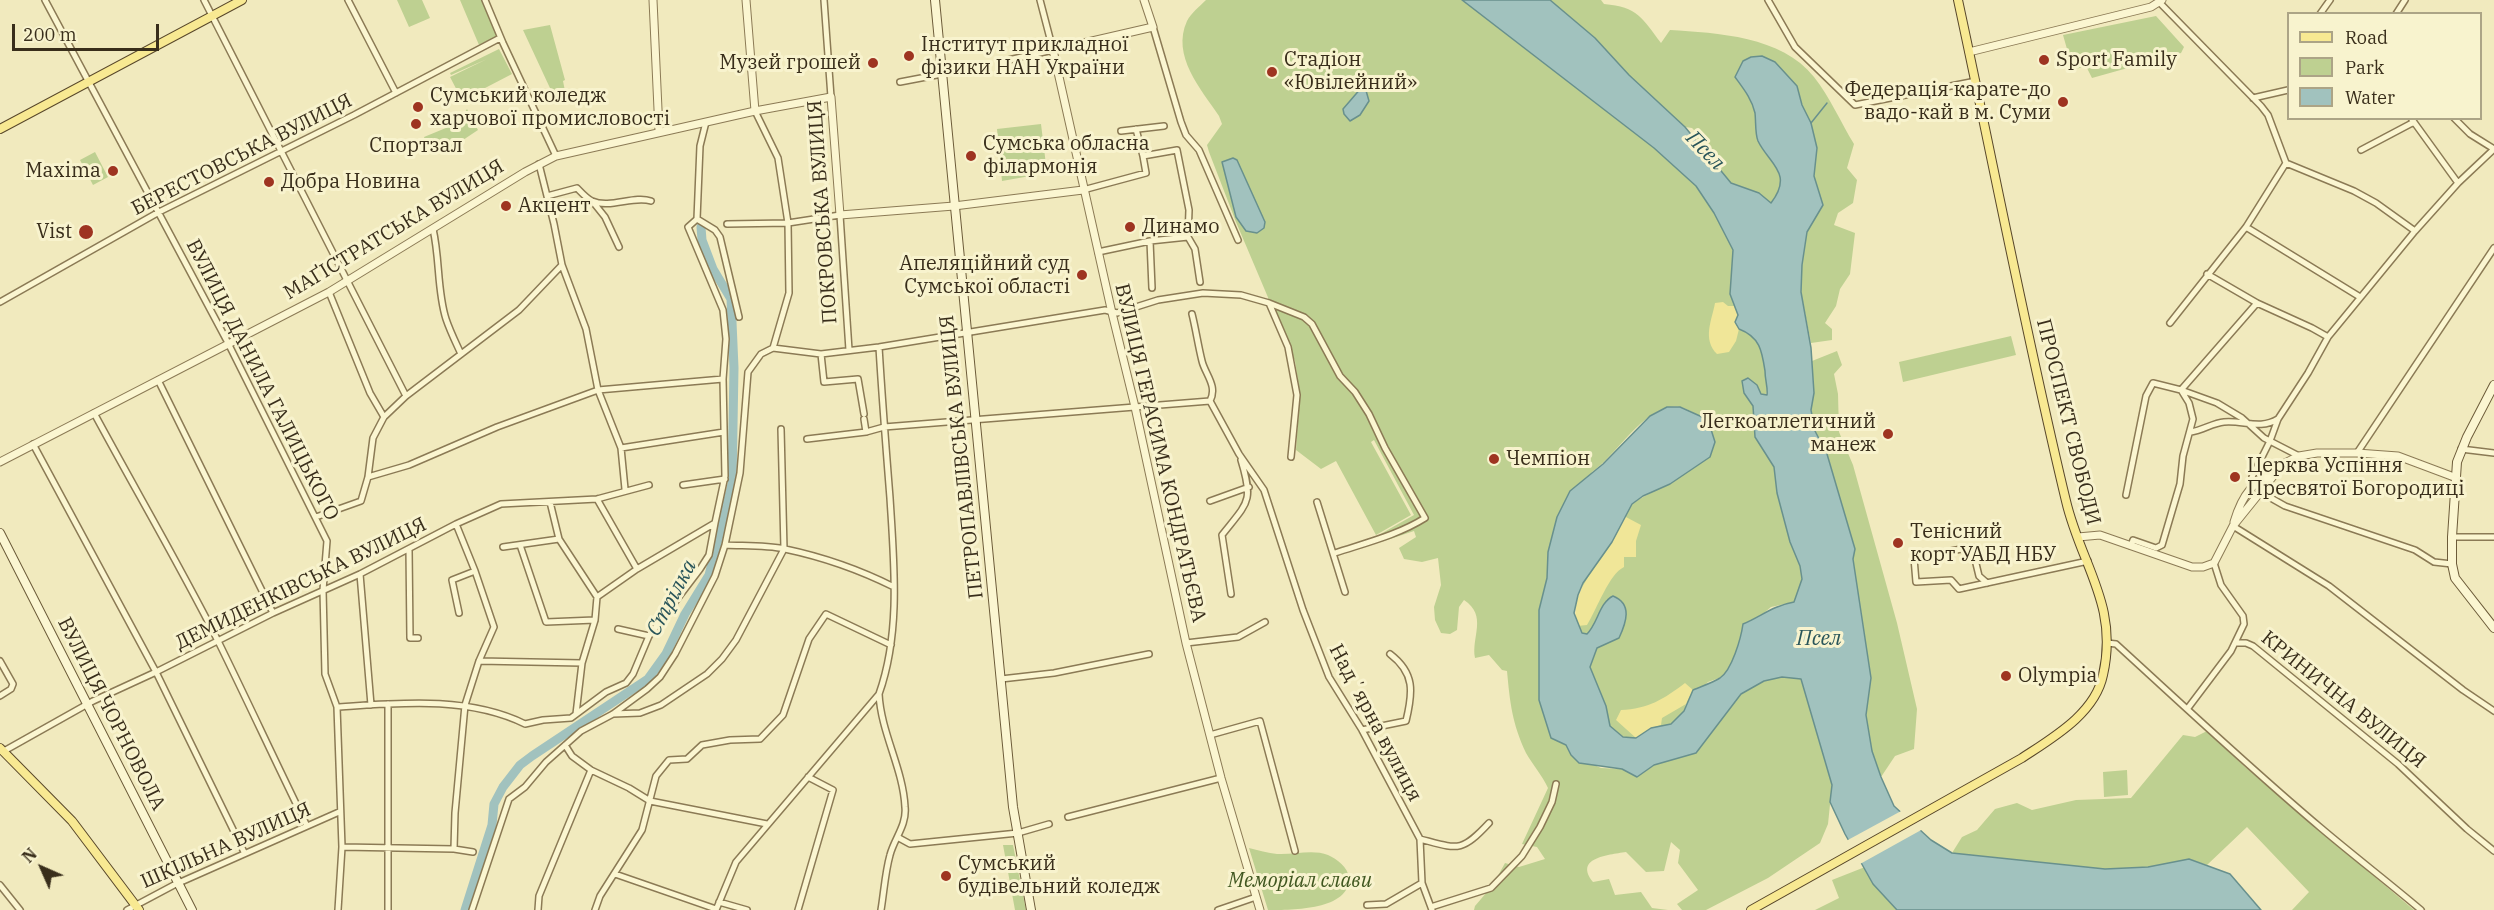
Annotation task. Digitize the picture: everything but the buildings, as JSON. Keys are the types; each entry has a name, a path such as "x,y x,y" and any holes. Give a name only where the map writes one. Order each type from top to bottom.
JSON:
{"main road":[{"path":"0,129 242,0"},
{"name":"ПЕТРОПАВЛІВСЬКА ВУЛИЦЯ","path":"935,0 1013,807 1031,910"},
{"name":"ПРОСПЕКТ СВОБОДИ","path":"1751,910 2022,758 2069,725 2099,687 2104,668 2107,643 2104,607 2067,507 1958,0"},
{"path":"2494,385 2461,449 2454,477 2452,537 2452,564 2457,581 2494,628"},
{"name":"ВУЛИЦЯ ЧОРНОВОЛА","path":"0,533 192,910"},
{"path":"1,748 72,821 133,908"}],"street":[{"name":"ВУЛИЦЯ ДАНИЛА ГАЛИЦЬКОГО","path":"45,0 228,343 327,541 323,590 325,674 337,707 342,847 338,910"},
{"path":"204,0 406,396"},
{"path":"348,0 396,93"},
{"path":"485,0 500,38 556,156"},
{"path":"653,0 659,131"},
{"path":"746,0 754,111 778,158 788,223 789,293 773,348"},
{"name":"ПОКРОВСЬКА ВУЛИЦЯ","path":"824,0 849,350"},
{"name":"ВУЛИЦЯ ГЕРАСИМА КОНДРАТЬЄВА","path":"1040,0 1135,407 1186,643 1221,778 1260,910"},
{"path":"1144,0 1186,135 1199,150 1238,240"},
{"path":"1768,0 1795,47 1855,105 1976,81"},
{"path":"1969,52 2151,8 2161,2 2268,115 2286,163 2354,191 2376,203 2415,231"},
{"path":"1004,61 1153,27"},
{"name":"БЕРЕСТОВСЬКА ВУЛИЦЯ","path":"0,302 159,212 282,152 500,38"},
{"path":"900,82 942,74"},
{"path":"2253,98 2287,90"},
{"name":"МАҐІСТРАТСЬКА ВУЛИЦЯ","path":"0,462 329,292 539,164 556,156 659,131 831,97"},
{"path":"2361,150 2413,120 2457,183"},
{"path":"2253,485 2252,477 2270,441 2277,420 2308,374 2328,337 2457,183 2494,149 2470,134 2456,120"},
{"path":"337,707 388,704 465,705 511,717 525,724 571,718 606,692 626,683 633,674 649,636 700,570 709,555 725,479 723,379 726,339 723,310 688,227 697,219 700,146 706,122"},
{"path":"1121,131 1164,126"},
{"path":"727,224 788,223 840,215 954,206 1083,190 1146,172 1136,129"},
{"path":"1143,156 1177,150 1189,210 1188,237 1195,249 1200,282"},
{"path":"2170,323 2207,273 2246,227 2286,163"},
{"path":"539,164 562,265 586,329 598,390 621,448 625,489"},
{"path":"547,196 577,188 605,217 619,247"},
{"path":"593,202 651,201"},
{"path":"697,219 715,230 720,237 739,317"},
{"path":"2246,227 2360,297"},
{"path":"433,230 438,249 445,318 461,354"},
{"path":"1098,252 1150,241 1188,237"},
{"path":"1150,241 1152,288"},
{"path":"2357,453 2494,248"},
{"path":"316,517 361,501 368,477 373,438 384,417 406,396 519,310 562,265"},
{"path":"2207,273 2257,303 2328,337"},
{"path":"329,292 370,393 384,417"},
{"path":"472,910 509,799 525,787 546,762 581,731 613,714 660,677 675,654 702,602 726,545 740,473 748,372 761,354 773,348 821,354 879,347 1105,310 1117,313 1158,300 1203,294 1241,295 1269,303 1304,317 1312,324 1340,376 1369,414 1385,448 1425,518 1396,532 1335,553"},
{"path":"1269,303 1288,348 1297,395 1291,457"},
{"path":"2181,390 2257,303"},
{"path":"807,439 866,432 884,427 1210,401 1213,395 1210,378 1203,364 1192,314"},
{"path":"879,347 894,587 891,645 879,694 882,713 903,785 906,810 899,838 891,853 881,910"},
{"path":"821,354 824,382 858,379 866,432"},
{"path":"368,477 409,465 497,427 598,390 723,379"},
{"path":"158,380 273,613"},
{"path":"2126,495 2146,396 2153,383 2217,403 2270,441 2299,456"},
{"path":"2131,546 2133,540 2156,548 2162,545 2180,484 2183,456 2191,432 2192,410 2181,390"},
{"name":"Надʼярна вулиця","path":"1210,401 1239,454 1264,490 1303,610 1329,677 1362,730 1420,839 1422,883 1432,909"},
{"path":"94,413 145,502 218,641 307,826"},
{"path":"2191,432 2202,430 2219,422 2270,424 2277,420"},
{"path":"613,714 640,713 651,710 685,690 722,660 736,640 784,549 782,429"},
{"path":"621,448 724,432"},
{"path":"33,444 156,672 244,852"},
{"path":"2461,449 2494,453"},
{"path":"2078,537 2096,535 2192,567 2204,567 2214,563 2233,526 2241,503 2253,485 2299,456 2317,453 2398,456 2454,477"},
{"name":"Надʼярна вулиця","path":"1239,454 1249,487"},
{"path":"2233,526 2262,493 2283,464"},
{"path":"683,485 725,479"},
{"name":"ДЕМИДЕНКІВСЬКА ВУЛИЦЯ","path":"1,748 273,613 360,574 456,524 501,504 597,499 625,489 649,485"},
{"path":"1210,501 1249,487"},
{"path":"1231,594 1222,535 1245,508 1249,487"},
{"path":"2262,493 2285,506 2415,550 2433,562 2452,564"},
{"path":"597,499 637,569"},
{"path":"550,502 559,539 597,597 595,620 582,663 576,714"},
{"path":"1317,502 1346,592"},
{"path":"597,597 637,569 715,523"},
{"path":"454,849 465,705 479,661 494,627 456,524"},
{"path":"2233,526 2329,586 2463,690 2494,711"},
{"path":"2452,537 2494,537"},
{"path":"503,547 559,539"},
{"path":"520,545 546,621 595,620"},
{"path":"726,545 784,549 867,573 894,587"},
{"path":"1987,583 1979,576 1972,547 1914,558 1916,582 1950,580 1959,589 2022,577 2088,561"},
{"path":"409,549 410,638 418,638"},
{"name":"КРИНИЧНА ВУЛИЦЯ","path":"2214,563 2224,591 2243,616 2244,624 2235,643 2246,643 2253,646 2398,764 2467,829 2494,851"},
{"path":"459,613 453,580 475,571"},
{"path":"360,574 371,705"},
{"path":"596,910 600,896 642,830 656,776 669,760 687,759 702,745 730,740 760,739 783,715 809,639 826,614 891,645"},
{"path":"1186,643 1238,637 1265,622"},
{"path":"618,628 649,636"},
{"path":"2107,643 2116,644 2296,807 2421,910"},
{"path":"2188,708 2235,643"},
{"path":"1000,679 1054,673 1149,654"},
{"path":"1362,730 1406,721 1411,701 1408,677 1404,665 1390,654"},
{"path":"0,661 13,684 11,689 0,696"},
{"path":"479,661 582,663"},
{"path":"615,874 716,910 736,862 879,694"},
{"path":"388,704 388,910"},
{"path":"866,710 873,708 882,713"},
{"path":"1210,735 1260,721 1295,851"},
{"path":"565,745 572,756 591,770 650,801 767,824"},
{"path":"538,910 538,896 591,770"},
{"path":"798,910 833,790 808,777"},
{"path":"1068,817 1221,778"},
{"path":"1432,909 1491,888 1522,856 1552,802 1556,784"},
{"name":"ШКІЛЬНА ВУЛИЦЯ","path":"133,908 244,852 339,812"},
{"path":"1420,839 1451,847 1462,846 1472,842 1489,823"},
{"path":"899,838 910,844 1018,833 1049,824"},
{"path":"342,847 454,849 473,852"},
{"path":"1367,905 1386,904 1422,883"},
{"path":"0,885 20,910"},
{"path":"1218,910 1256,897"},
{"path":"719,902 747,910"}],"green space":[{"path":"397,0 422,0 430,18 409,27"},
{"path":"460,0 483,0 497,36 479,45"},
{"path":"1206,0 1462,0 1654,148 1696,186 1714,213 1733,250 1730,294 1738,315 1739,329 1751,333 1764,353 1766,396 1761,394 1757,385 1744,393 1753,406 1755,437 1774,467 1777,493 1802,579 1794,602 1771,607 1758,618 1743,624 1741,640 1731,664 1722,677 1708,682 1686,704 1684,711 1671,724 1651,728 1636,738 1623,737 1610,726 1606,706 1590,667 1597,648 1602,645 1607,599 1593,628 1587,634 1582,633 1577,626 1583,583 1632,504 1693,468 1712,450 1714,441 1709,423 1687,410 1680,407 1668,407 1656,412 1644,420 1592,472 1548,552 1547,578 1539,610 1539,700 1551,738 1566,745 1571,755 1601,768 1622,769 1637,777 1654,765 1696,753 1741,694 1764,680 1782,677 1801,679 1832,785 1828,824 1820,843 1768,878 1706,910 1682,910 1677,904 1698,890 1678,863 1680,850 1671,842 1664,871 1646,872 1626,852 1602,856 1590,863 1587,868 1593,882 1609,879 1615,895 1641,892 1652,908 1668,910 1474,910 1493,885 1505,863 1519,867 1545,859 1537,847 1522,844 1548,788 1526,753 1518,732 1507,671 1502,670 1489,655 1475,658 1477,620 1471,606 1464,600 1459,607 1457,630 1450,634 1441,633 1435,620 1434,607 1441,585 1438,558 1422,562 1404,559 1399,548 1416,537 1414,531 1381,542 1377,536 1414,515 1374,440 1371,442 1411,515 1376,535 1336,461 1321,469 1296,450 1300,394 1295,361 1209,152 1207,145 1222,124 1190,72 1185,59 1183,34 1187,21"},
{"path":"1550,0 1601,0 1604,4 1625,8 1644,20 1661,43 1670,30 1748,39 1785,53 1801,63 1814,77 1854,144 1847,168 1857,180 1853,203 1838,213 1834,225 1855,233 1850,274 1840,289 1836,306 1825,323 1832,329 1832,340 1811,343 1801,292 1807,232 1823,205 1814,176 1817,148 1811,123 1802,105 1797,86 1735,77 1754,108 1758,141 1780,176 1780,184 1771,203 1759,193 1731,183 1697,141 1697,133 1692,128 1685,127 1629,75 1595,38"},
{"path":"2156,16 2184,47 2181,53 2092,78 2086,66 2073,70 2063,35"},
{"path":"550,25 565,80 563,81 566,96 556,101 523,30"},
{"path":"499,49 512,74 462,100 450,77 487,59 451,75 450,73"},
{"path":"467,109 478,130 442,154 436,145 428,148 424,137 458,123"},
{"path":"1041,124 1047,173 1002,181 997,129"},
{"path":"95,152 108,177 93,185 80,160"},
{"path":"2011,336 2016,355 1903,382 1899,362"},
{"path":"1837,351 1842,365 1834,374 1838,394 1839,432 1853,465 1897,623 1917,709 1914,749 1895,756 1881,777 1872,751 1866,715 1871,678 1853,559 1855,549 1827,454 1815,431 1811,410 1814,393 1812,361"},
{"path":"2207,731 2245,767 2414,910 2292,910 2309,892 2247,827 2207,865 2189,859 2148,867 2105,869 1952,853 1962,837 1977,830 1995,809 2017,803 2032,810 2076,800 2131,798 2183,735 2195,737"},
{"path":"2127,770 2128,795 2104,797 2103,772"},
{"path":"1003,845 1013,845 1026,910 1015,910"},
{"name":"Меморіал слави","path":"1249,848 1277,854 1309,852 1328,855 1347,870 1349,878 1347,889 1330,902 1318,906 1268,910"},
{"path":"1865,867 1873,884 1897,910 1815,910 1839,898 1832,880"}],"sand":[{"path":"1723,302 1728,306 1734,306 1738,315 1735,323 1739,329 1736,341 1729,352 1717,354 1710,342 1709,329 1715,303"},
{"path":"1624,516 1641,525 1636,541 1636,557 1624,557 1624,567 1608,584 1587,625 1577,626 1576,613 1580,591 1614,539"},
{"path":"1685,683 1693,690 1686,704 1662,718 1661,725 1651,728 1636,738 1616,720 1621,710 1639,708 1655,702"}],"water":[{"name":"Псел","path":"1462,0 1550,0 1595,38 1629,75 1685,127 1731,183 1759,193 1771,203 1780,184 1780,176 1758,141 1754,108 1735,77 1743,61 1751,57 1762,56 1775,62 1797,86 1802,105 1811,123 1817,148 1814,176 1823,205 1807,232 1802,265 1801,292 1811,348 1814,393 1811,410 1815,431 1827,454 1855,549 1853,559 1871,678 1866,715 1872,751 1894,806 1931,840 1952,853 2105,869 2148,867 2189,859 2230,874 2261,910 1897,910 1873,884 1830,802 1832,785 1801,679 1782,677 1764,681 1741,694 1696,753 1654,765 1637,777 1622,769 1579,763 1571,755 1566,745 1551,738 1539,700 1539,610 1547,578 1548,552 1557,517 1570,491 1603,464 1650,416 1667,407 1680,407 1709,423 1715,442 1710,457 1670,484 1643,496 1632,504 1612,542 1583,583 1578,595 1574,613 1582,633 1587,634 1605,603 1613,596 1619,599 1626,609 1624,626 1619,638 1597,648 1590,667 1606,706 1610,726 1623,737 1636,738 1651,728 1671,724 1684,711 1693,690 1717,680 1724,674 1735,653 1743,624 1773,609 1794,602 1802,579 1777,493 1774,467 1755,437 1753,406 1744,393 1742,381 1748,378 1757,385 1761,394 1767,395 1763,357 1756,341 1739,329 1735,322 1738,315 1730,294 1733,250 1714,213 1696,186 1654,148"},
{"path":"1362,87 1365,87 1369,101 1360,115 1350,121 1343,109"},
{"path":"1233,158 1237,160 1265,222 1264,228 1257,233 1246,231 1236,217 1222,162"}],"pier":[{"path":"1903,810 1923,829 1860,864 1846,841"}],"waterway":[{"path":"1811,123 1827,103"},
{"name":"Стрілка","path":"465,910 492,825 494,804 503,787 520,765 532,756 648,679 666,654 685,614 709,575 732,484 734,368 731,299 713,269 702,240 701,227"}],"place":[{"name":"Інститут прикладної фізики НАН України","path":"909,56"},
{"name":"Sport Family","path":"2044,60"},
{"name":"Музей грошей","path":"873,63"},
{"name":"Стадіон «Ювілейний»","path":"1272,72"},
{"name":"Федерація карате-до вадо-кай в м. Суми","path":"2063,102"},
{"name":"Сумський коледж харчової промисловості","path":"418,107"},
{"name":"Спортзал","path":"416,124"},
{"name":"Сумська обласна філармонія","path":"971,156"},
{"name":"Maxima","path":"113,171"},
{"name":"Добра Новина","path":"269,182"},
{"name":"Акцент","path":"506,206"},
{"name":"Динамо","path":"1130,227"},
{"name":"Vist","path":"86,232"},
{"name":"Апеляційний суд Сумської області","path":"1082,275"},
{"name":"Легкоатлетичний манеж","path":"1888,434"},
{"name":"Чемпіон","path":"1494,459"},
{"name":"Церква Успіння Пресвятої Богородиці","path":"2235,477"},
{"name":"Тенісний корт УАБД НБУ","path":"1898,543"},
{"name":"Olympia","path":"2006,676"},
{"name":"Сумський будівельний коледж","path":"946,876"}]}
